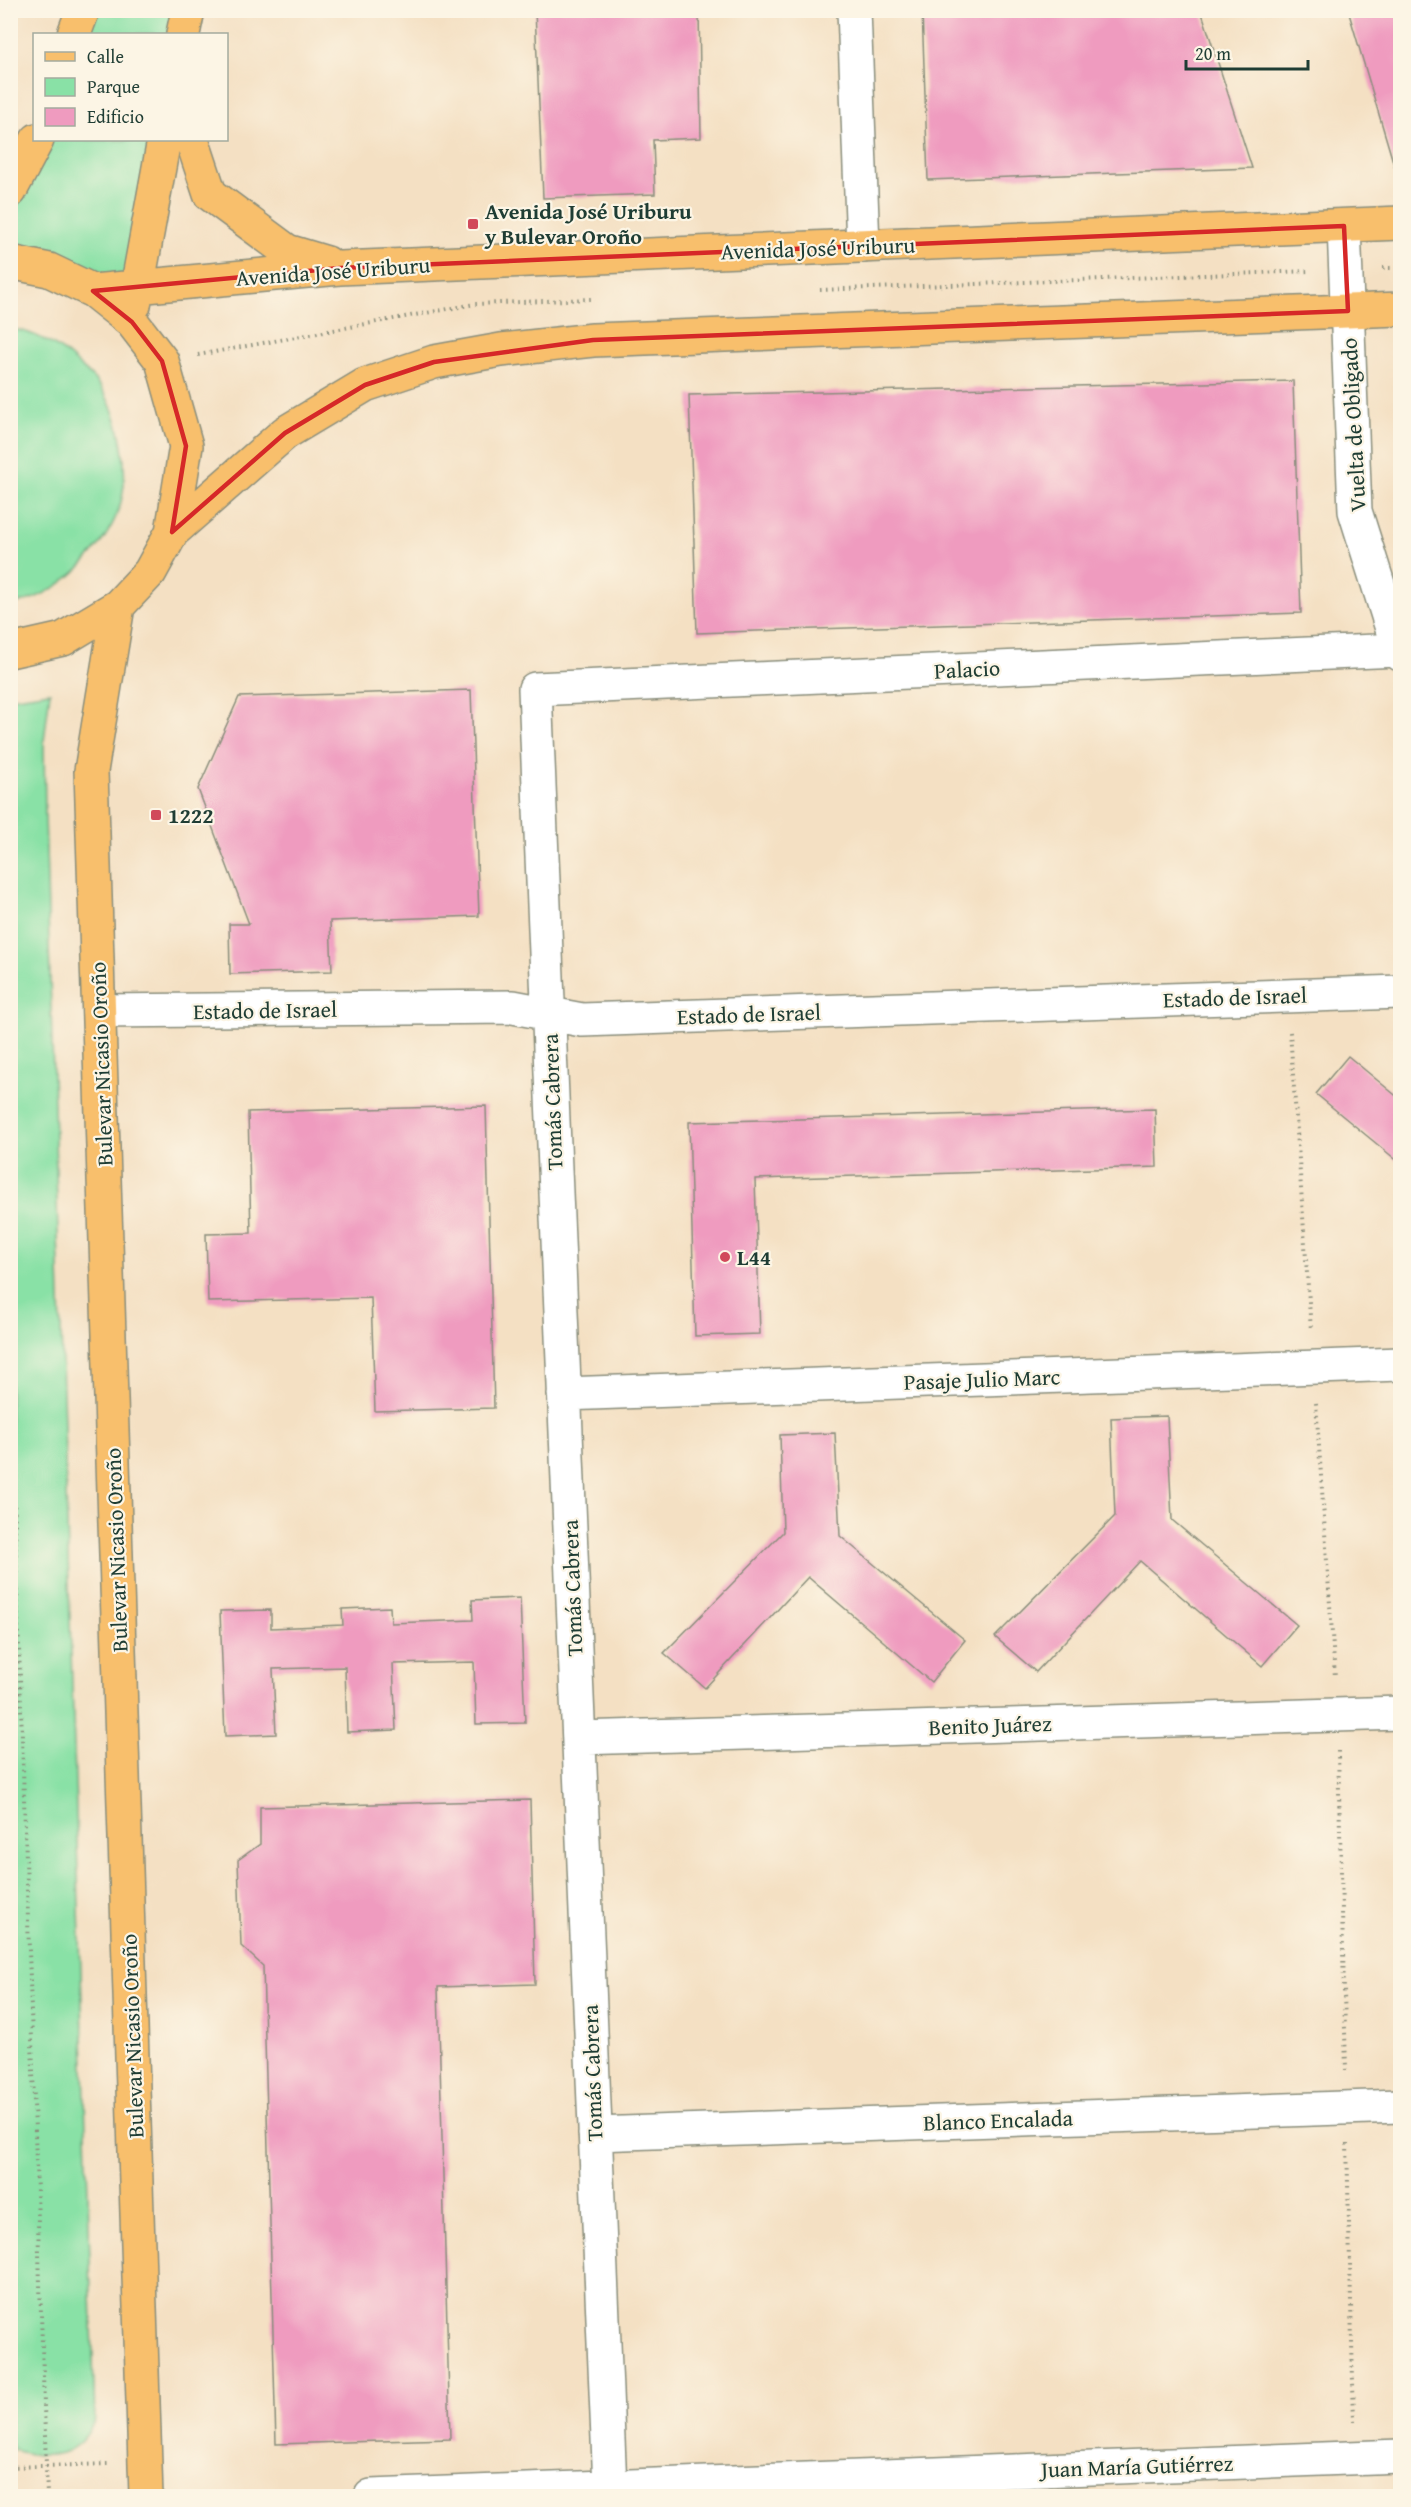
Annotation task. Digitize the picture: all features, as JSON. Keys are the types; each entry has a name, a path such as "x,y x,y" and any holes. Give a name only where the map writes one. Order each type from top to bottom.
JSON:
{"main road":[{"path":"74,33 83,10"},
{"path":"183,33 188,10"},
{"path":"10,191 36,141"},
{"path":"132,322 164,141"},
{"path":"192,141 210,194 287,251 340,268"},
{"name":"Avenida José Uriburu","path":"93,291 137,285 340,268 1401,223"},
{"path":"10,262 48,270 93,291 132,322 162,361 186,446 172,532 150,572 118,606 63,639 10,651"},
{"path":"172,532 285,434 365,385 434,362 501,350 593,340 1401,309"},
{"name":"Bulevar Nicasio Oroño","path":"118,606 91,771 146,2496"}],"street":[{"path":"854,10 863,246"},
{"name":"Vuelta de Obligado","path":"1344,226 1354,511 1399,652"},
{"name":"Palacio","path":"535,689 1399,652"},
{"name":"Tomás Cabrera","path":"535,689 610,2487"},
{"name":"Estado de Israel","path":"99,1011 513,1007 582,1020 1401,992"},
{"name":"Pasaje Julio Marc","path":"564,1394 1401,1364"},
{"name":"Benito Juárez","path":"579,1738 1401,1713"},
{"name":"Blanco Encalada","path":"595,2134 1401,2106"},
{"name":"Juan María Gutiérrez","path":"371,2496 1401,2456"}],"path":[{"path":"10,1374 47,2496"},
{"path":"10,2467 145,2463"}],"highlighted area":[{"path":"1344,226 1348,311 593,340 434,362 365,385 285,433 172,532 186,446 162,361 132,322 93,291 340,268"}],"green space":[{"path":"83,11 188,11 183,33 74,33"},
{"path":"36,141 164,141 137,285 11,262 11,191"},
{"path":"11,329 37,336 54,345 69,355 95,380 112,409 118,426 122,444 124,481 117,514 105,538 88,559 69,578 54,588 37,597 11,604"},
{"path":"50,692 44,741 45,816 95,2420 88,2432 72,2449 62,2453 40,2455 14,2450 10,2444 10,698"}],"building":[{"path":"535,10 699,10 701,138 653,140 655,194 543,198"},
{"path":"922,10 1201,10 1252,168 928,180"},
{"path":"1348,10 1400,10 1400,163 1394,165"},
{"path":"1293,381 1301,613 697,633 689,395"},
{"path":"471,690 479,916 330,921 332,971 230,974 229,924 249,924 198,789 239,697"},
{"path":"1348,1056 1400,1099 1400,1163 1316,1094"},
{"path":"486,1106 494,1408 375,1411 371,1298 208,1302 206,1234 251,1233 248,1112"},
{"name":"L44","path":"1155,1109 1157,1167 755,1179 760,1334 695,1336 689,1122"},
{"path":"1167,1416 1172,1520 1297,1625 1262,1666 1140,1561 1036,1672 995,1637 1115,1516 1111,1418"},
{"path":"835,1433 840,1536 965,1640 931,1682 808,1577 705,1688 664,1653 783,1532 780,1435"},
{"path":"520,1598 525,1723 476,1724 474,1662 393,1664 396,1730 347,1732 345,1667 273,1669 276,1734 225,1736 220,1611 271,1610 271,1628 343,1625 342,1609 390,1607 391,1623 473,1620 472,1600"},
{"path":"530,1800 535,1984 438,1987 450,2439 276,2444 263,1966 241,1946 238,1860 260,1844 260,1807"}],"place":[{"name":"Avenida José Uriburu y Bulevar Oroño","path":"473,224"},
{"name":"1222","path":"156,815"},
{"name":"L44","path":"725,1257"}]}
